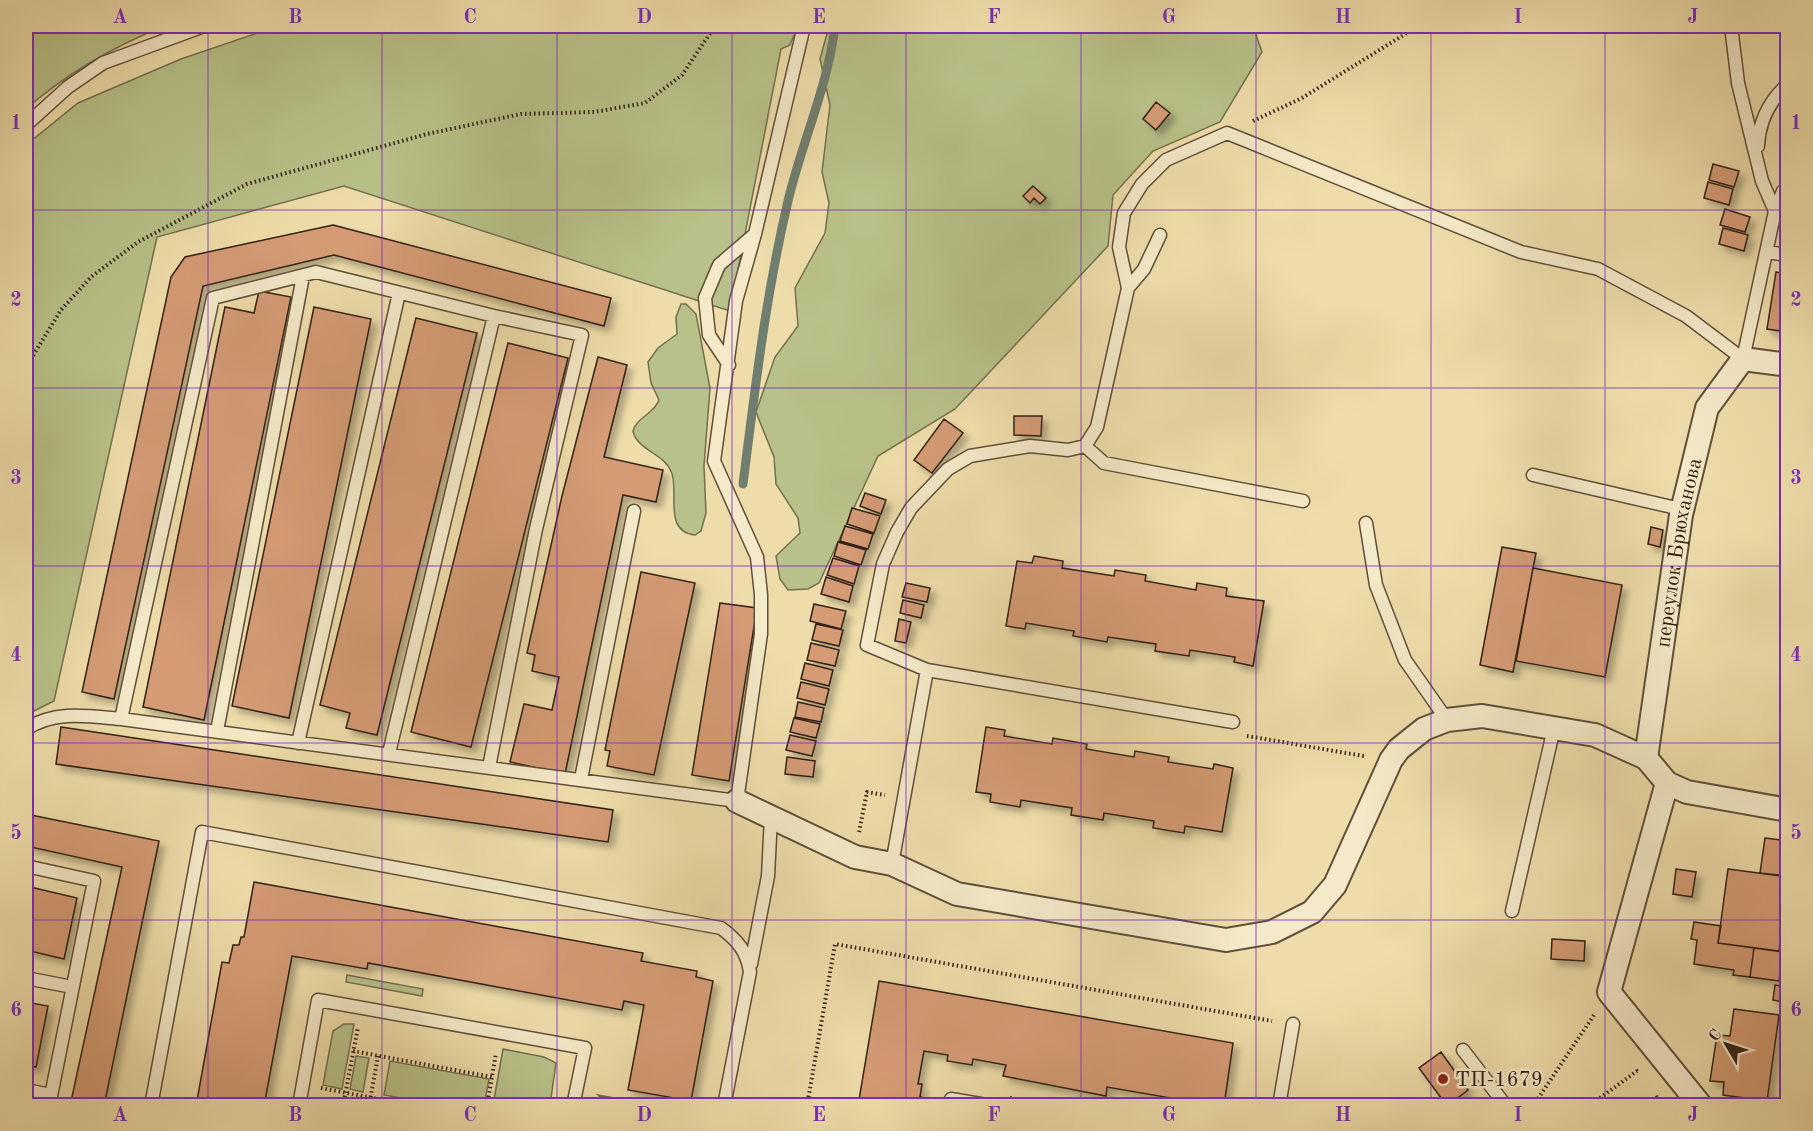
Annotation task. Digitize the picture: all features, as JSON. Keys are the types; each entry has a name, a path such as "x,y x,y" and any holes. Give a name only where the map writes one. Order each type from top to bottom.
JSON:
{"street":[{"path":"1743,358 1788,365"},
{"name":"переулок Брюханова","path":"1646,758 1681,515 1707,408 1743,358"},
{"path":"737,801 855,857 892,864 957,894 1226,940 1272,932 1312,912 1335,885 1391,760 1400,749 1424,729 1447,720 1482,717 1595,735 1646,758 1667,783 1687,792 1788,810"},
{"path":"1667,783 1609,992 1701,1106"}],"lane":[{"path":"26,125 68,87 103,63 204,26"},
{"path":"26,729 35,723 66,715 121,719 737,801 761,634 761,595 757,557 714,461 736,301 755,234 804,26"},
{"path":"1731,26 1738,82 1758,164 1775,211"},
{"path":"1758,164 1759,133 1765,113 1776,94 1788,84"},
{"path":"1233,722 927,670 867,645 883,564 911,508 948,469 970,456 1030,446 1068,450 1085,446 1097,427 1128,288 1119,247 1124,213 1142,184 1166,160 1227,134 1521,252 1598,270 1686,316 1743,358 1775,211 1783,191 1788,189"},
{"path":"729,365 709,334 705,298 719,265 755,234"},
{"path":"1128,288 1144,269 1160,236"},
{"path":"1766,252 1788,255"},
{"path":"121,719 213,298 316,272 582,335 536,529 489,767"},
{"path":"217,731 303,276"},
{"path":"298,743 399,293"},
{"path":"389,753 494,316"},
{"path":"1085,446 1104,463 1303,501"},
{"path":"1533,475 1672,507 1681,515"},
{"path":"581,779 633,511"},
{"path":"1366,524 1376,585 1405,660 1447,720"},
{"path":"892,864 927,670"},
{"path":"1512,911 1554,728"},
{"path":"724,1106 768,876 771,817"},
{"path":"151,1106 202,832 721,928 743,948 748,958 750,972"},
{"path":"26,866 94,881 50,1100 26,1090"},
{"path":"26,978 72,987"},
{"path":"299,1106 318,1000 585,1048 573,1106"},
{"path":"1279,1106 1293,1024"},
{"path":"1463,1050 1506,1106"},
{"path":"950,1106 951,1098 992,1106"}],"path":[{"path":"26,368 61,310 91,277 138,242 247,184 427,134 521,114 594,112 645,103 682,75 715,26"},
{"path":"1227,134 1302,98 1418,26"},
{"path":"1245,736 1370,758"},
{"path":"855,857 867,792 904,799"},
{"path":"807,1106 835,944 1278,1022"},
{"path":"1533,1106 1609,992"},
{"path":"343,1106 361,1008"},
{"path":"487,1106 500,1032"},
{"path":"353,1051 492,1077"},
{"path":"369,1106 378,1056"},
{"path":"1589,1106 1637,1071 1643,1079"},
{"path":"303,1085 415,1106"},
{"path":"1650,1088 1663,1106"}],"green space":[{"path":"26,26 164,26 91,62 26,109"},
{"path":"278,26 795,26 796,31 790,45 781,49 730,311 344,186 157,237 54,701 26,715 26,145 78,103 181,59"},
{"path":"832,26 1253,26 1262,52 1220,122 1153,151 1113,195 1108,246 955,409 878,456 819,583 808,589 788,590 780,579 776,556 800,533 798,518 776,484 774,457 756,412 775,357 798,326 795,288 825,233 829,203 822,172 830,105 820,59 828,30"},
{"path":"681,304 686,304 696,314 710,388 704,466 706,513 701,531 695,535 685,532 675,518 671,471 662,460 640,443 633,431 638,422 657,405 659,400 651,383 648,362 658,348 677,334 676,317"},
{"path":"347,975 423,989 422,996 346,982"},
{"path":"344,1024 354,1024 342,1089 323,1085 333,1031"},
{"path":"503,1049 544,1057 556,1063 550,1105 493,1105"},
{"path":"356,1056 369,1058 363,1092 350,1089"},
{"path":"390,1061 489,1079 484,1105 441,1105 384,1095"},
{"path":"598,1095 653,1105 608,1105"}],"building":[{"path":"1156,102 1170,113 1156,130 1143,119"},
{"path":"1713,164 1739,171 1734,187 1709,180"},
{"path":"1708,182 1733,189 1729,205 1704,198"},
{"path":"1033,186 1046,198 1040,204 1034,198 1030,203 1023,196"},
{"path":"1725,209 1750,217 1745,232 1720,225"},
{"path":"333,225 611,298 604,326 334,255 203,286 114,699 82,692 171,277 185,257"},
{"path":"1723,228 1748,235 1744,251 1719,244"},
{"path":"1776,272 1788,274 1788,332 1767,329"},
{"path":"259,291 291,297 204,720 143,707 225,307 254,313"},
{"path":"314,307 371,319 289,718 232,706"},
{"path":"416,318 477,333 377,735 346,728 350,713 320,705"},
{"path":"508,343 568,358 471,747 411,732"},
{"path":"598,357 627,365 604,457 663,470 656,502 623,495 565,774 510,762 524,704 552,710 559,677 532,671 535,655 527,653 562,496"},
{"path":"1014,416 1042,416 1041,436 1014,435"},
{"path":"944,419 963,433 932,473 914,460"},
{"path":"865,493 886,500 881,514 860,506"},
{"path":"852,508 880,516 874,533 847,524"},
{"path":"845,526 873,534 868,549 840,541"},
{"path":"1651,527 1663,530 1660,547 1648,544"},
{"path":"838,542 866,550 861,565 834,556"},
{"path":"1502,547 1536,553 1513,672 1480,665"},
{"path":"1034,556 1063,561 1062,568 1114,576 1115,570 1146,575 1145,581 1196,590 1197,583 1227,588 1226,596 1264,601 1253,666 1234,662 1235,657 1190,650 1189,656 1155,651 1156,644 1108,637 1107,642 1073,636 1074,631 1026,623 1025,629 1006,626 1017,561 1032,563"},
{"path":"833,558 859,566 854,584 827,575"},
{"path":"1533,568 1622,585 1605,677 1516,661"},
{"path":"641,572 695,583 654,775 607,766 610,751 605,750"},
{"path":"826,577 853,586 849,602 821,594"},
{"path":"906,583 930,588 927,602 902,597"},
{"path":"903,600 924,605 921,618 900,613"},
{"path":"720,603 757,608 729,781 692,775"},
{"path":"814,604 846,611 841,629 810,621"},
{"path":"899,619 911,622 906,643 895,641"},
{"path":"816,624 843,630 839,646 812,640"},
{"path":"811,643 839,650 835,666 807,660"},
{"path":"805,663 833,670 829,686 801,679"},
{"path":"801,682 829,689 825,705 797,698"},
{"path":"798,702 824,708 821,722 795,717"},
{"path":"794,718 820,724 816,738 790,732"},
{"path":"61,727 613,810 608,842 56,764"},
{"path":"986,727 1005,730 1004,736 1052,744 1053,738 1087,744 1086,749 1134,757 1135,751 1169,757 1168,762 1213,769 1214,764 1233,768 1222,832 1185,826 1184,833 1153,828 1154,821 1104,813 1103,820 1071,815 1072,808 1021,800 1020,807 990,802 991,794 976,792"},
{"path":"790,735 816,741 812,756 786,750"},
{"path":"787,757 815,761 813,777 785,774"},
{"path":"26,814 159,841 104,1106 70,1106 122,867 26,846"},
{"path":"1765,838 1788,841 1788,876 1760,873"},
{"path":"1676,869 1696,872 1692,897 1673,894"},
{"path":"1728,869 1788,877 1779,951 1718,943"},
{"path":"254,882 643,953 641,961 697,971 696,977 713,981 691,1101 628,1090 644,1005 624,1001 622,1010 368,963 367,969 292,956 264,1106 196,1106 222,962 229,963 233,945 239,945 241,937 244,937"},
{"path":"26,886 77,898 64,959 26,950"},
{"path":"1694,922 1721,926 1718,943 1754,948 1750,977 1733,975 1734,970 1694,964 1697,940 1691,939"},
{"path":"1552,939 1585,941 1584,961 1551,959"},
{"path":"1754,948 1783,952 1779,981 1750,977"},
{"path":"879,981 1233,1043 1224,1106 1169,1106 1171,1098 1107,1087 1106,1096 1003,1076 1006,1065 973,1059 972,1065 947,1061 948,1055 924,1051 918,1084 922,1084 920,1097 926,1098 924,1106 858,1106"},
{"path":"1775,985 1788,987 1788,1003 1773,1000"},
{"path":"26,1002 48,1006 36,1067 26,1065"},
{"path":"1734,1009 1779,1015 1767,1101 1723,1095 1724,1082 1710,1081 1717,1035 1730,1036"},
{"name":"ТП-1679","path":"1441,1052 1468,1090 1447,1106 1419,1068"}],"waterway":[{"path":"743,484 762,342 780,236 794,179 827,70 835,26"}],"place":[{"name":"ТП-1679","path":"1443,1079"}]}
